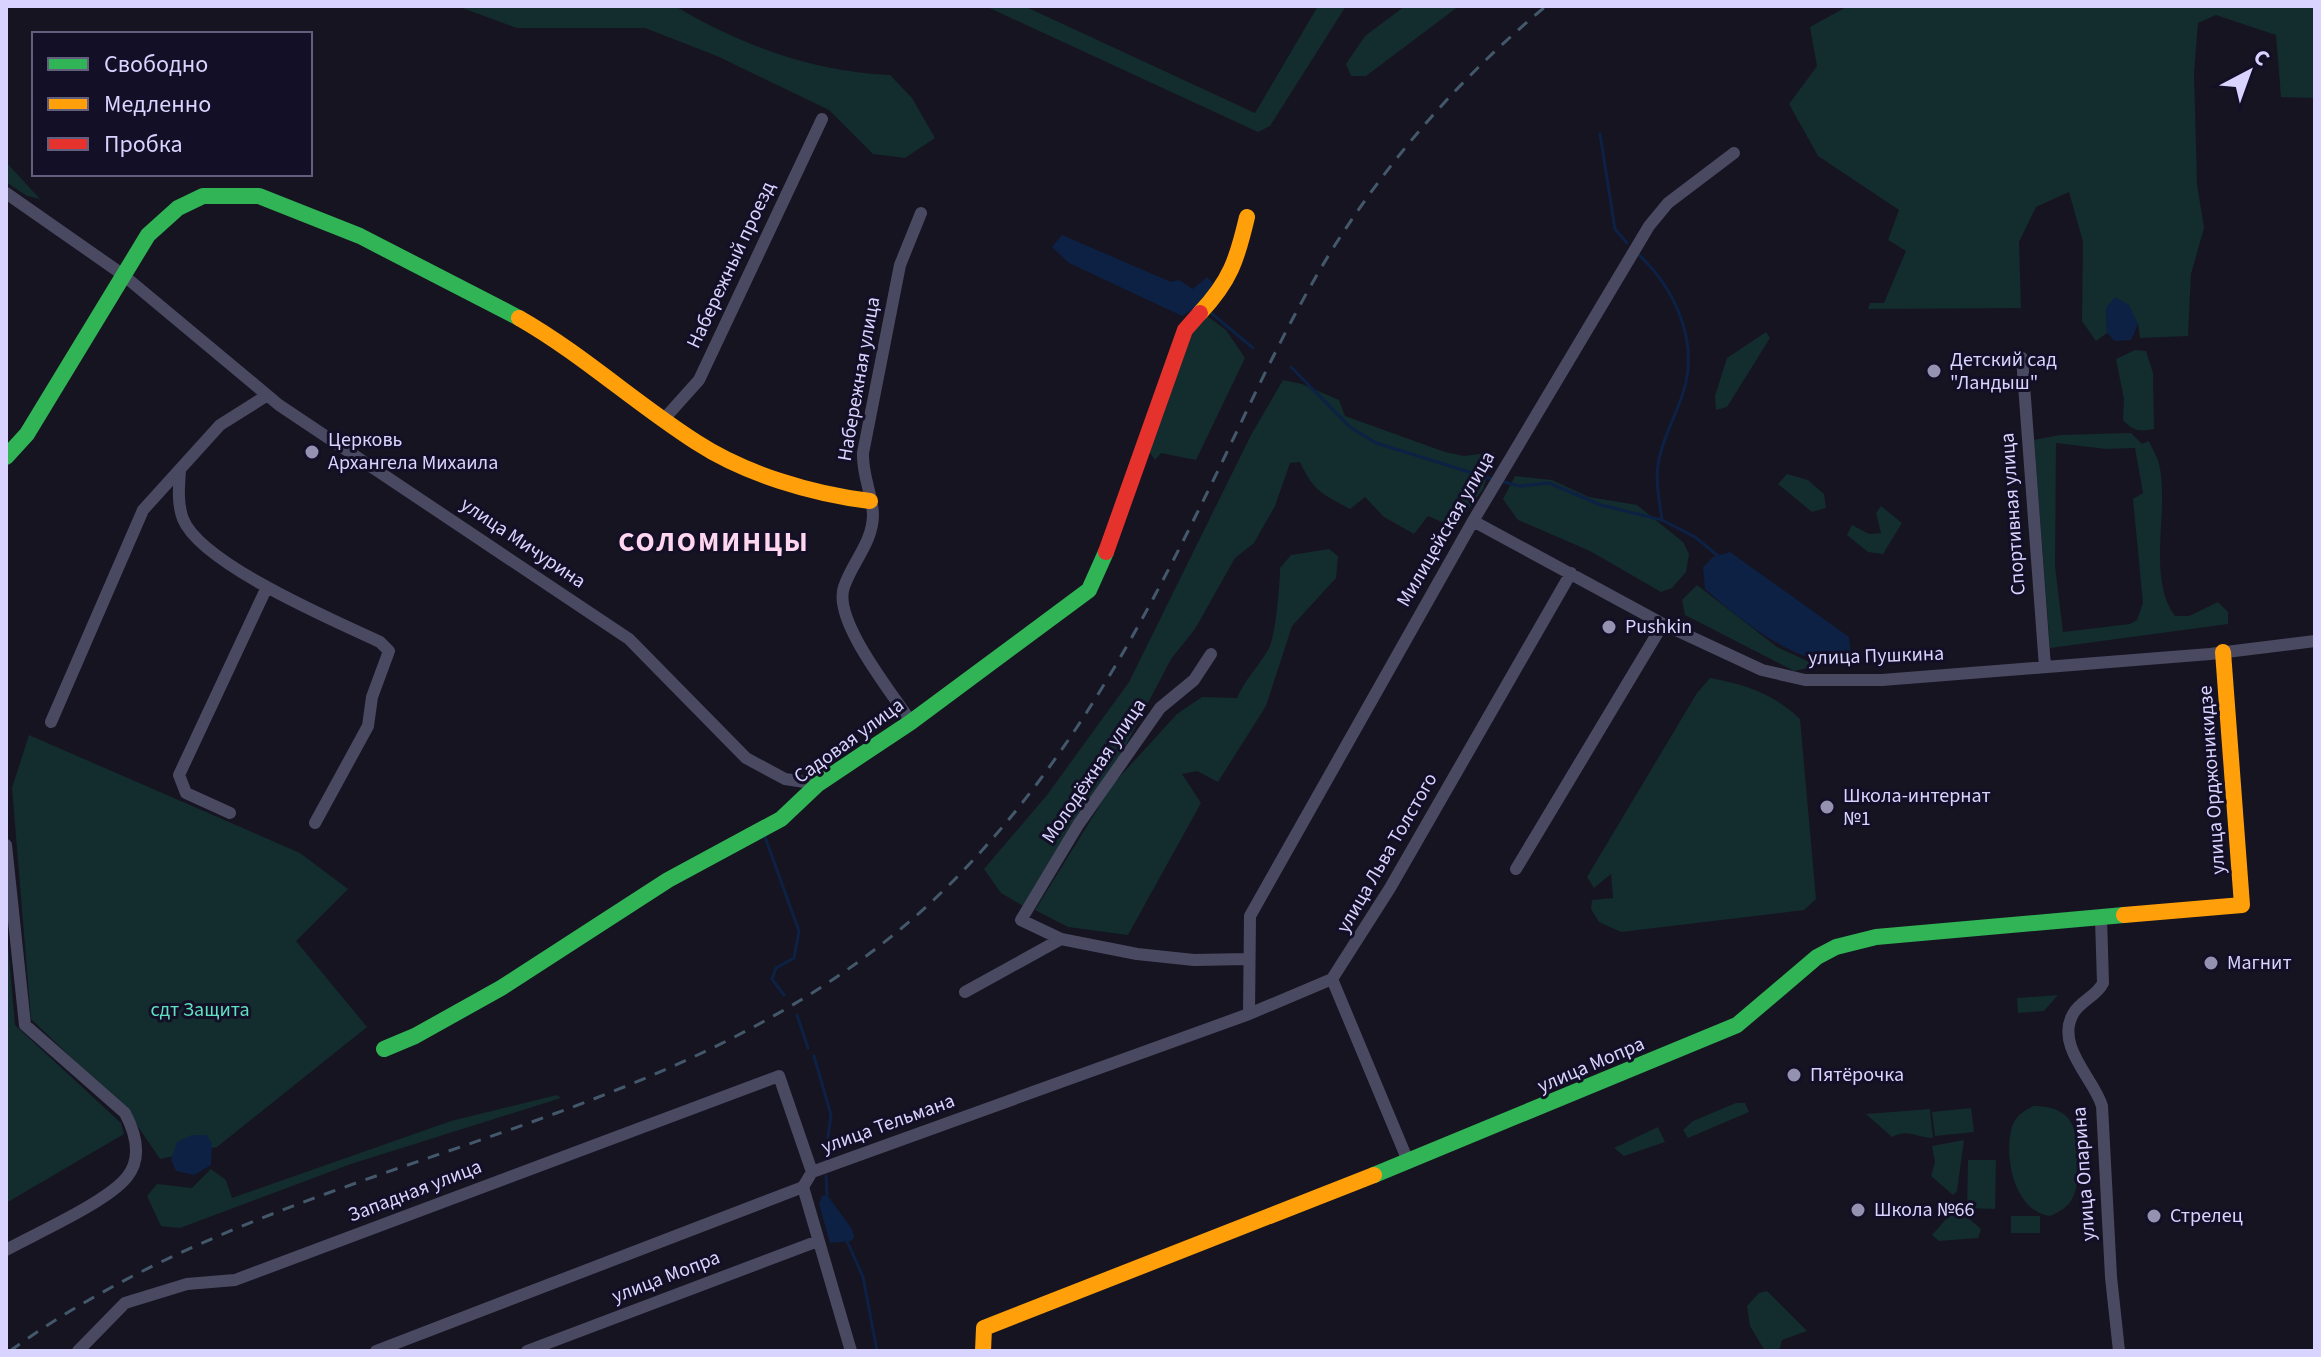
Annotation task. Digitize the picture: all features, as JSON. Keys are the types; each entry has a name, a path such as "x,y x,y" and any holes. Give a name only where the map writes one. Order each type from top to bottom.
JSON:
{"street":[{"name":"Набережный проезд","path":"664,419 699,380 822,119"},
{"name":"Милицейская улица","path":"1249,1014 1250,916 1473,521 1652,221 1668,203 1734,153"},
{"name":"улица Мичурина","path":"6,193 122,274 266,396 629,639 746,758 785,779 818,784"},
{"path":"6,457 27,434 148,235 178,208 203,196 259,196 360,236 460,285 536,328 697,443 760,473 845,498 870,501"},
{"name":"Набережная улица","path":"911,722 849,626 841,603 844,587 864,551 873,515 862,473 863,453 900,265 921,213"},
{"name":"Садовая улица","path":"384,1049 415,1036 501,988 668,880 781,819 818,784 911,722 1089,590 1099,572 1185,330 1222,289 1237,261 1247,217"},
{"name":"Спортивная улица","path":"2022,358 2045,667"},
{"path":"51,722 143,510 220,425 266,396"},
{"path":"180,470 178,494 183,518 192,533 266,589 380,642 389,651 372,697 368,726 315,823"},
{"name":"улица Пушкина","path":"1473,521 1663,624 1762,670 1805,680 1882,680 2223,652 2315,641"},
{"name":"улица Льва Толстого","path":"1332,979 1390,888 1571,573"},
{"path":"230,813 186,793 179,775 266,589"},
{"path":"1516,869 1663,624"},
{"name":"улица Орджоникидзе","path":"2223,652 2242,905"},
{"name":"Молодёжная улица","path":"1061,939 1021,920 1078,825 1160,708 1194,680 1211,654"},
{"path":"6,845 25,1025 125,1113 135,1133 136,1156 129,1175 114,1189 6,1250"},
{"name":"улица Мопра","path":"983,1351 984,1328 1408,1161 1737,1025 1801,969 1836,947 1876,937 2242,905"},
{"name":"улица Опарина","path":"2101,919 2103,983 2072,1015 2070,1037 2075,1058 2094,1085 2102,1106 2112,1296 2119,1351"},
{"path":"965,992 1061,939 1186,960 1248,959"},
{"path":"1332,979 1408,1161"},
{"name":"улица Тельмана","path":"803,1187 812,1172 1249,1014 1332,979"},
{"name":"Западная улица","path":"78,1351 125,1303 187,1284 235,1280 779,1076 812,1172"},
{"path":"376,1351 803,1187 851,1351"},
{"name":"улица Мопра","path":"527,1351 818,1241"}],"green space":[{"path":"457,6 675,6 725,33 778,54 833,68 890,75 912,98 935,138 905,158 873,154 829,110 717,56 645,28 517,28"},
{"path":"985,6 1024,6 1255,113 1318,6 1346,6 1270,126 1258,132"},
{"path":"1405,6 1459,6 1366,76 1351,76 1346,64 1365,36"},
{"path":"1848,6 2315,6 2315,98 2281,97 2276,35 2216,15 2198,23 2194,73 2197,184 2204,228 2191,274 2188,336 2140,338 2138,324 2106,308 2107,333 2096,341 2082,321 2083,242 2069,192 2036,207 2019,242 2021,308 1868,309 1870,303 1884,303 1906,251 1888,240 1899,210 1818,156 1789,104 1817,66 1810,27"},
{"path":"6,162 40,199 27,196 6,182"},
{"path":"1206,315 1226,330 1245,358 1196,460 1161,453 1155,460 1148,450 1190,335"},
{"path":"1766,332 1770,338 1727,407 1716,410 1715,396 1727,358"},
{"path":"2135,350 2146,351 2153,373 2154,429 2137,430 2123,420 2124,399 2116,359"},
{"path":"1283,380 1302,384 1339,400 1345,416 1445,452 1464,456 1495,452 1483,489 1455,528 1428,516 1414,534 1384,517 1365,497 1350,509 1332,499 1314,486 1300,462 1290,463 1275,506 1254,543 1235,558 1195,629 1171,659 1124,749 1023,906 1001,893 984,869 1047,795 1129,682 1251,435"},
{"path":"2131,433 2142,444 2149,441 2158,461 2162,482 2160,563 2166,600 2175,616 2189,616 2218,602 2228,612 2228,624 2050,648 2034,440 2060,435","holes":["2056,443 2106,449 2135,448 2143,493 2133,499 2143,603 2137,620 2130,624 2063,632 2055,566"]},
{"path":"1787,474 1808,480 1824,494 1826,508 1812,512 1778,484"},
{"path":"1515,476 1552,480 1589,497 1637,505 1683,542 1689,554 1686,572 1672,588 1661,592 1590,551 1518,520 1503,499"},
{"path":"1881,506 1902,523 1883,554 1868,552 1847,535 1852,525 1869,534 1881,533 1876,513"},
{"path":"1329,549 1338,556 1336,578 1292,626 1266,706 1218,782 1197,771 1182,774 1201,803 1128,935 1068,927 1035,910 1113,784 1177,714 1202,697 1237,698 1271,643 1280,568 1291,555"},
{"path":"1697,585 1777,647 1812,663 1813,667 1794,671 1685,615 1682,600"},
{"path":"1710,678 1758,691 1800,719 1816,899 1804,910 1621,932 1599,922 1591,909 1592,900 1613,898 1611,874 1594,888 1587,877 1697,693"},
{"name":"сдт Защита","path":"29,735 300,853 348,889 296,941 367,1027 217,1147 160,1159 128,1112 31,1019 12,788"},
{"path":"6,923 15,1025 121,1123 124,1134 6,1203"},
{"path":"2058,995 2044,1011 2018,1013 2017,998"},
{"path":"557,1095 561,1098 351,1164 180,1228 161,1226 147,1196 157,1184 192,1188 211,1169 226,1180 232,1198 451,1121"},
{"path":"1736,1103 1745,1103 1749,1112 1688,1138 1683,1130 1693,1121"},
{"path":"2033,1106 2052,1108 2068,1118 2078,1145 2078,1179 2073,1197 2060,1211 2050,1216 2028,1205 2014,1181 2011,1167 2009,1153 2013,1123"},
{"path":"1971,1108 1974,1132 1935,1136 1932,1112"},
{"path":"1930,1109 1933,1138 1908,1133 1892,1137 1866,1114"},
{"path":"1658,1127 1665,1142 1624,1156 1614,1148"},
{"path":"1964,1140 1957,1191 1953,1195 1931,1176 1935,1162 1932,1146"},
{"path":"1968,1160 1996,1160 1995,1209 1967,1208"},
{"path":"1956,1208 1981,1229 1978,1238 1939,1241 1932,1235"},
{"path":"2011,1216 2040,1216 2040,1233 2011,1233"},
{"path":"1767,1291 1807,1331 1782,1340 1779,1351 1765,1351 1750,1326 1747,1306 1759,1293"}],"water":[{"path":"1062,235 1171,282 1179,280 1193,289 1207,277 1213,283 1207,301 1182,316 1069,263 1052,247"},
{"path":"2115,297 2129,305 2138,324 2131,340 2115,341 2107,333 2106,308"},
{"path":"1730,552 1849,637 1851,654 1847,661 1829,662 1791,650 1753,627 1705,589 1703,567 1713,557"},
{"path":"192,1135 206,1135 212,1143 211,1165 194,1175 176,1171 171,1160 177,1142"},
{"path":"827,1195 852,1229 854,1237 851,1241 830,1243 819,1204 822,1196"}],"waterway":[{"path":"1600,134 1615,229 1627,243"},
{"path":"1639,255 1671,297 1679,313 1688,347 1686,382 1658,465 1657,486 1662,520"},
{"path":"1210,312 1253,348"},
{"path":"1291,367 1350,427 1376,443 1492,479"},
{"path":"1500,481 1520,486 1549,483 1601,505 1662,520 1695,537 1717,555"},
{"path":"765,837 799,931 794,958 776,968 772,979 784,995"},
{"path":"797,1015 808,1048"},
{"path":"814,1056 831,1115 825,1159"},
{"path":"826,1176 827,1195"},
{"path":"847,1241 863,1277 877,1351"}],"railway":[{"path":"10,1351 122,1282 240,1227 608,1094 726,1041 839,975 943,891 989,843 1030,792 1104,685 1167,572 1291,322 1357,211 1431,117 1515,32 1546,6"}],"traffic: fast":[{"path":"6,457 27,434 148,235 178,208 203,196 259,196 360,236 519,318"},
{"path":"384,1049 415,1036 501,988 668,880 781,819 818,784 911,722 1089,590 1106,552"},
{"path":"1374,1175 1737,1025 1817,957 1836,947 1876,937 2124,915"}],"traffic: slow":[{"path":"1200,313 1219,291 1231,269 1247,217"},
{"path":"519,318 565,347 673,427 736,464 780,481 870,501"},
{"path":"2124,915 2242,905 2223,652"},
{"path":"983,1351 984,1328 1374,1175"}],"traffic: jam":[{"path":"1106,552 1185,330 1200,313"}],"place":[{"name":"Детский сад \"Ландыш\"","path":"1934,371"},
{"name":"Церковь Архангела Михаила","path":"312,452"},
{"name":"Pushkin","path":"1609,627"},
{"name":"Школа-интернат №1","path":"1827,807"},
{"name":"Магнит","path":"2211,963"},
{"name":"Пятёрочка","path":"1794,1075"},
{"name":"Школа №66","path":"1858,1210"},
{"name":"Стрелец","path":"2154,1216"}],"district":[{"name":"СОЛОМИНЦЫ","path":"714,542"}]}
